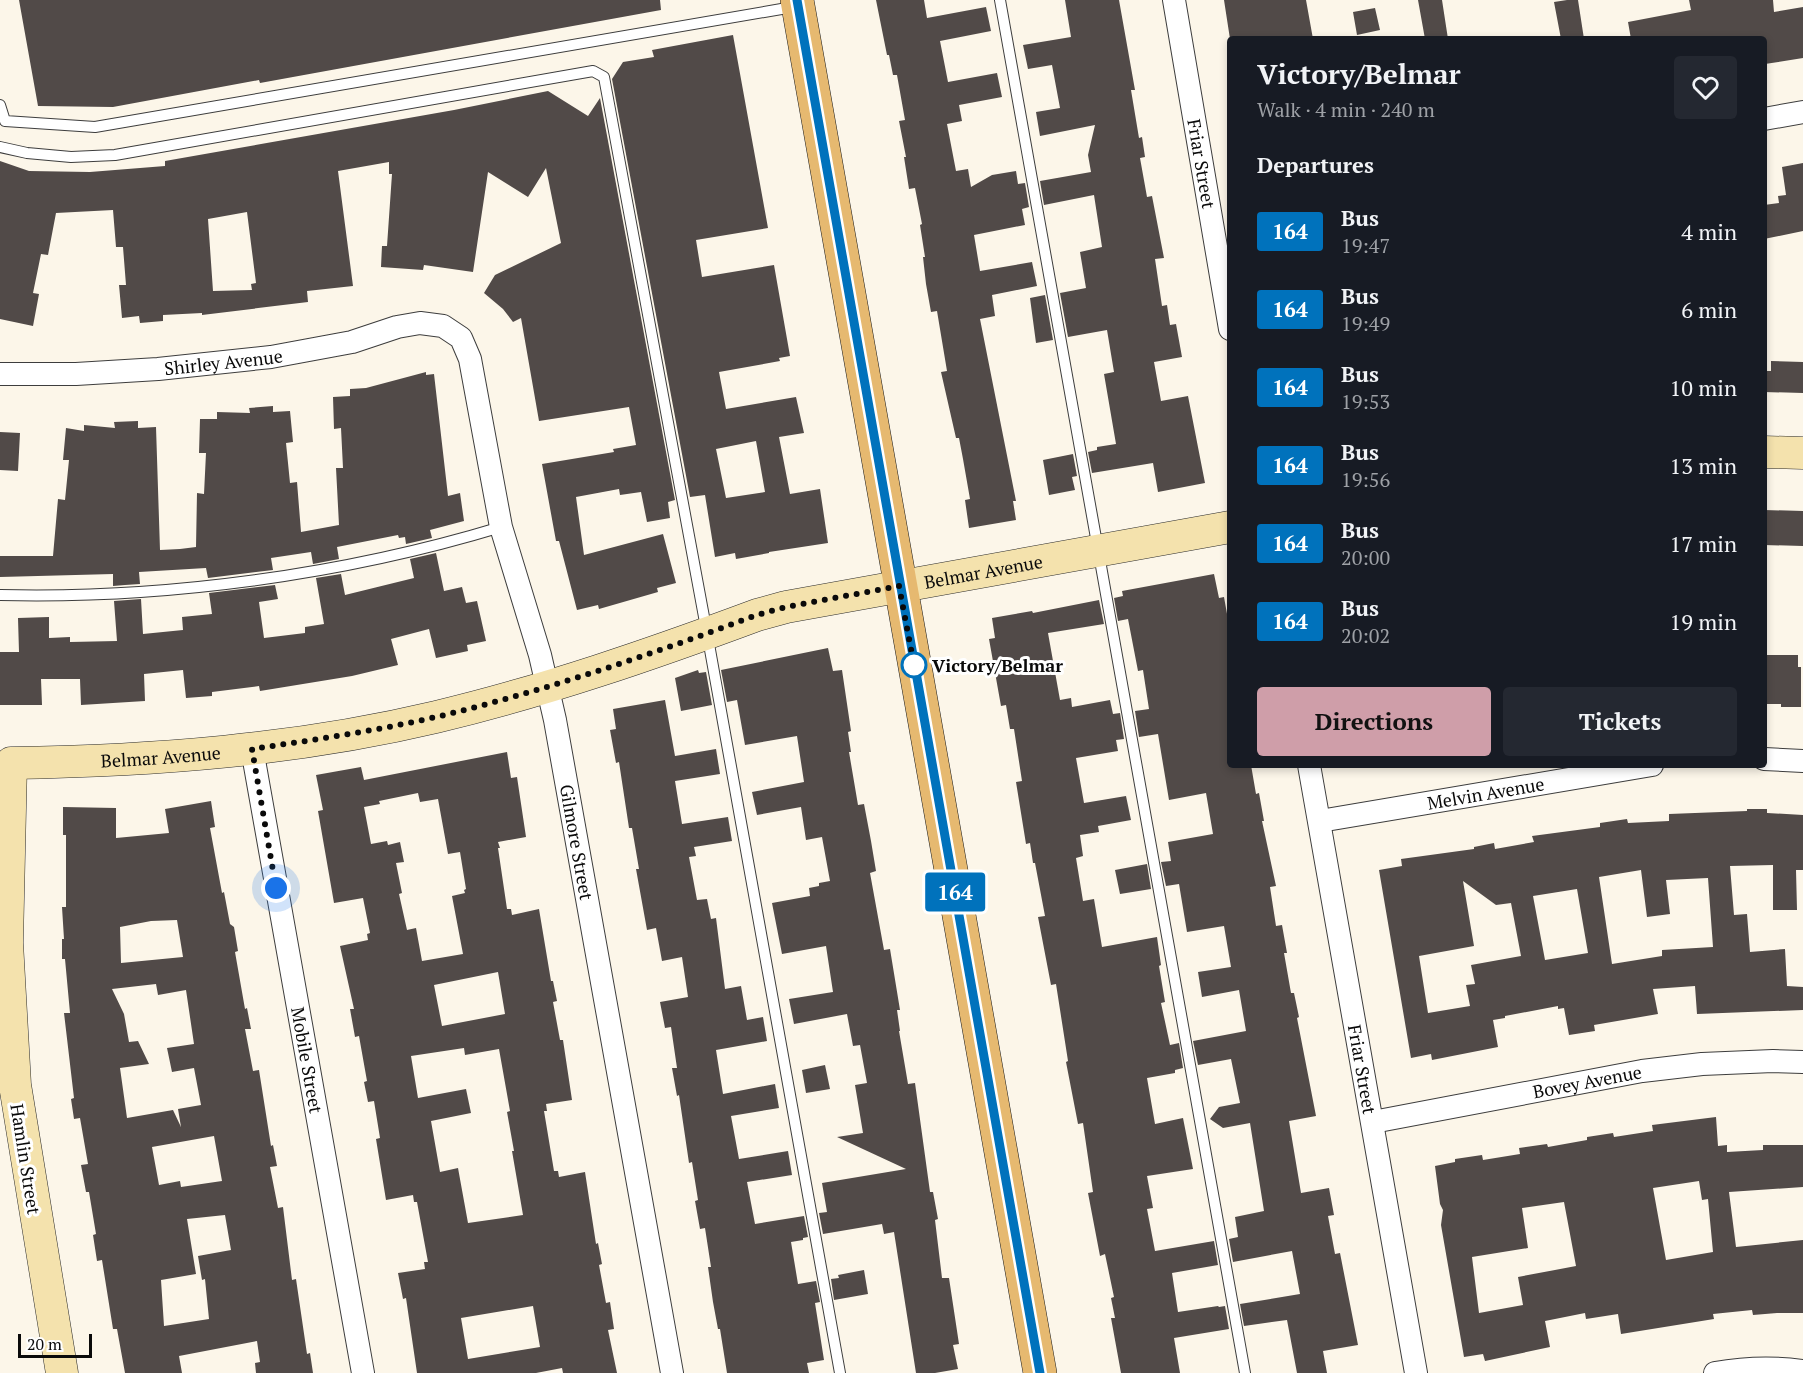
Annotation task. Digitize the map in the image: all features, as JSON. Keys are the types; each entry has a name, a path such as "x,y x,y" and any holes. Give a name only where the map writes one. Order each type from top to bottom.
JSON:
{"main road":[{"path":"797,3 1040,1373"}],"street":[{"name":"Friar Street","path":"1174,0 1221,217 1227,292"},
{"path":"1767,118 1803,112"},
{"name":"Shirley Avenue","path":"0,374 76,374 180,367 283,355 352,342 397,327 420,323 443,326"},
{"name":"Gilmore Street","path":"443,326 460,338 470,359 501,527 548,687 672,1373"},
{"path":"1767,452 1803,453"},
{"name":"Belmar Avenue","path":"6,763 101,762 252,749 343,735 435,717 548,687 786,607 1227,528"},
{"name":"Mobile Street","path":"252,749 363,1373"},
{"path":"1767,759 1803,760"},
{"name":"Hamlin Street","path":"6,763 7,943 15,1085 62,1373"},
{"name":"Friar Street","path":"1310,768 1416,1373"},
{"name":"Melvin Avenue","path":"1320,821 1634,768"},
{"name":"Bovey Avenue","path":"1373,1122 1642,1071 1702,1064 1803,1062"},
{"path":"1725,1372 1786,1369 1803,1371"}],"lane":[{"path":"1000,0 1245,1373"},
{"path":"0,105 5,121 95,127 797,3"},
{"path":"0,147 27,153 71,157 115,154 593,71 604,77 840,1373"},
{"path":"0,595 161,590 267,578 359,562 474,536 501,527"}],"building":[{"path":"19,0 660,0 661,10 260,83 259,80 113,107 38,106"},
{"path":"876,0 924,0 927,18 986,7 991,31 940,41 948,82 997,73 1002,97 959,105 962,121 947,124 956,171 968,169 971,187 992,175 1016,171 1018,184 1025,183 1029,207 1022,209 1025,225 974,235 980,271 1032,262 1037,286 992,295 995,316 980,319 1016,501 1013,501 1016,520 969,528 965,500 970,499 959,438 956,438 941,372 947,371 937,311 931,312 926,284 920,225 922,224 915,188 909,189 899,121 905,120 897,75 893,75 889,55 887,55"},
{"path":"1065,0 1119,0 1135,90 1131,90 1139,138 1142,137 1145,157 1140,158 1147,197 1152,196 1164,258 1155,259 1162,306 1167,305 1170,325 1176,324 1182,357 1154,362 1161,401 1188,396 1205,483 1158,492 1153,463 1092,473 1088,452 1097,450 1097,447 1116,444 1104,374 1114,372 1107,330 1068,337 1060,293 1086,288 1080,252 1102,247 1094,195 1044,205 1040,181 1091,172 1088,155 1095,125 1040,136 1036,112 1060,108 1052,65 1028,69 1023,45 1071,37"},
{"path":"1224,0 1306,0 1312,36 1230,36"},
{"path":"1418,0 1442,0 1448,36 1424,36"},
{"path":"1578,0 1584,36 1560,36 1554,2"},
{"path":"1689,0 1773,0 1774,12 1803,7 1803,58 1767,64 1767,36 1630,36 1628,22 1691,10"},
{"path":"1375,8 1380,30 1357,35 1353,12"},
{"path":"733,35 768,228 696,240 702,277 774,265 790,356 779,358 780,361 719,372 726,409 796,397 804,433 779,437 790,494 820,489 828,543 736,559 735,553 715,557 705,495 690,497 612,79 623,62 654,57 652,50","holes":["756,441 765,492 726,498 716,449"]},
{"path":"548,91 588,116 600,98 675,500 668,502 670,518 647,522 641,492 620,495 619,489 576,497 584,555 663,534 676,583 657,588 658,592 599,609 598,605 577,610 559,541 556,541 542,464 614,452 613,449 636,445 629,407 539,421 521,318 513,322 503,309 484,293 495,275 561,243 546,168 528,197 488,172 473,272 424,265 423,270 381,267 382,246 387,246 392,174 389,174 389,162 338,171 353,286 307,291 308,302 202,315 202,313 163,315 163,321 140,323 139,316 122,318 119,285 126,285 123,247 116,247 113,210 56,213 48,255 41,254 33,293 39,294 33,326 0,319 0,161 29,171 90,172 165,166 165,161","holes":["247,212 256,283 251,284 252,290 213,291 208,219"]},
{"path":"1803,163 1803,231 1767,238 1767,205 1779,203 1778,196 1786,195 1782,167"},
{"path":"1045,295 1053,340 1036,343 1030,298"},
{"path":"1771,361 1803,362 1803,393 1767,392 1767,371 1771,371"},
{"path":"426,372 426,375 434,374 448,496 460,493 464,521 430,530 432,538 406,544 405,537 399,538 398,535 337,547 339,559 313,564 311,552 271,558 273,570 208,578 206,568 139,572 140,584 113,586 113,574 0,577 0,556 53,556 58,499 65,500 69,460 63,460 66,428 84,431 84,425 115,428 114,422 138,421 138,428 156,427 160,550 180,549 196,547 197,493 204,494 206,453 199,453 200,419 217,419 217,412 250,413 249,408 273,406 273,412 290,411 293,442 286,443 290,483 297,482 301,532 339,525 336,468 343,468 341,428 334,429 333,397 350,396 350,389 366,388"},
{"path":"0,432 20,433 18,471 0,470"},
{"path":"1073,454 1077,476 1072,477 1075,490 1049,495 1043,460"},
{"path":"1767,510 1803,511 1803,546 1767,545"},
{"path":"436,553 444,591 462,587 466,603 477,601 486,641 467,645 468,651 436,658 429,629 391,639 398,665 352,676 260,691 259,686 212,692 212,696 186,698 183,670 144,674 145,701 81,705 80,679 41,679 42,705 0,705 0,652 19,652 18,618 49,617 49,638 70,637 70,642 117,641 114,601 141,599 143,634 183,630 182,617 212,614 209,593 275,585 278,599 259,602 264,638 305,633 305,627 324,624 316,578 341,574 345,595 414,578 410,559"},
{"path":"1214,574 1219,598 1224,597 1227,614 1227,768 1252,768 1256,794 1259,793 1264,821 1262,821 1276,886 1270,887 1276,926 1282,925 1291,993 1294,993 1299,1017 1297,1018 1316,1116 1289,1121 1301,1193 1329,1188 1334,1215 1328,1216 1335,1254 1340,1253 1358,1345 1323,1351 1327,1373 1297,1373 1287,1320 1244,1326 1240,1304 1300,1294 1292,1251 1233,1262 1229,1239 1238,1237 1235,1217 1264,1211 1250,1123 1223,1128 1210,1119 1219,1107 1240,1103 1231,1059 1198,1065 1193,1041 1246,1031 1239,990 1202,997 1198,972 1231,967 1224,926 1187,932 1179,884 1166,886 1161,862 1171,861 1168,842 1213,834 1206,793 1169,800 1158,734 1139,737 1135,711 1149,709 1143,670 1138,671 1128,619 1118,621 1114,598 1123,596 1122,591"},
{"path":"1099,600 1104,624 1048,633 1060,700 1071,698 1072,707 1110,700 1113,714 1120,713 1124,739 1116,740 1118,751 1076,758 1084,803 1126,796 1131,820 1098,826 1099,832 1080,835 1083,856 1076,858 1083,901 1094,899 1102,947 1157,937 1165,1002 1161,1003 1170,1045 1179,1043 1183,1068 1175,1070 1175,1073 1147,1078 1155,1124 1183,1118 1193,1169 1147,1176 1153,1208 1147,1209 1155,1251 1214,1241 1218,1265 1172,1273 1178,1312 1225,1306 1229,1329 1174,1338 1180,1373 1121,1373 1111,1318 1115,1318 1111,1298 1114,1297 1105,1254 1100,1256 1088,1193 1093,1192 1083,1123 1078,1124 1066,1062 1068,1061 1056,984 1051,985 1038,917 1045,916 1030,843 1026,844 1016,782 1022,781 1014,729 1010,729 1006,705 1001,706 989,639 995,638 992,618 1032,611 1033,613"},
{"path":"828,648 833,671 842,670 851,731 848,732 851,752 849,752 858,805 864,804 871,841 876,871 870,873 884,950 890,949 900,1010 897,1010 899,1031 908,1084 915,1083 930,1192 933,1192 938,1219 935,1220 942,1278 949,1278 959,1344 953,1345 958,1369 935,1373 916,1373 894,1232 884,1234 882,1224 823,1234 819,1213 827,1212 822,1183 906,1169 837,1137 863,1133 855,1085 867,1083 860,1045 853,1046 847,1014 794,1024 789,999 833,992 826,946 782,954 772,903 810,896 809,888 830,881 822,837 806,840 801,807 757,815 752,792 804,782 797,736 745,745 737,700 727,702 721,670"},
{"path":"1767,655 1798,655 1798,667 1801,667 1801,707 1767,704"},
{"path":"698,670 699,673 706,672 712,705 681,711 675,678"},
{"path":"665,700 675,756 716,749 720,774 675,781 682,824 728,817 732,841 694,847 696,856 689,857 697,900 707,899 711,919 716,918 725,989 741,986 747,1020 763,1017 767,1041 716,1050 723,1094 775,1084 779,1108 731,1116 739,1159 788,1151 792,1175 747,1182 755,1224 804,1216 808,1237 791,1242 798,1284 816,1281 820,1302 815,1303 824,1360 807,1363 809,1373 727,1373 713,1302 705,1228 700,1229 692,1162 689,1163 679,1095 677,1096 672,1068 677,1068 671,1027 665,1028 660,1002 688,997 682,957 662,961 656,928 647,930 636,869 639,869 632,828 629,828 619,762 616,763 610,730 616,729 613,709"},
{"path":"507,752 511,778 517,777 526,837 498,842 507,909 511,909 512,915 539,909 551,981 553,981 557,1001 553,1002 560,1040 563,1040 572,1100 546,1104 547,1111 544,1111 554,1171 558,1171 559,1177 585,1172 596,1244 598,1243 602,1264 599,1265 606,1303 610,1302 614,1329 608,1330 617,1373 563,1373 562,1368 536,1373 417,1373 406,1298 403,1299 398,1273 425,1269 424,1262 428,1262 417,1202 414,1202 413,1195 386,1200 376,1139 380,1138 374,1101 368,1102 364,1082 367,1081 359,1036 355,1037 350,1009 354,1009 340,946 368,940 367,934 370,933 363,898 334,903 318,811 323,810 316,775 361,767 364,780","holes":["418,793 420,802 438,799 448,854 460,852 466,889 465,893 452,896 463,954 422,961 416,928 407,930 399,894 402,893 396,863 404,862 400,842 388,845 387,841 371,844 364,807 380,804 379,801","498,972 505,1014 442,1026 434,985","464,1048 465,1055 499,1049 510,1111 507,1112 523,1215 468,1223 458,1168 440,1172 431,1121 471,1113 466,1089 418,1098 411,1056","533,1306 540,1347 468,1359 461,1318"]},
{"path":"211,801 215,827 210,828 222,893 224,892 230,924 234,927 238,951 235,952 245,1009 247,1008 251,1029 245,1029 253,1071 259,1070 271,1146 273,1145 277,1166 270,1167 278,1208 283,1207 292,1280 296,1279 307,1354 310,1353 313,1373 256,1373 255,1363 260,1362 257,1341 179,1356 182,1373 125,1373 117,1329 113,1329 102,1260 97,1261 93,1235 96,1234 89,1192 86,1192 81,1165 88,1164 80,1118 74,1119 71,1099 74,1098 64,1013 70,1013 65,959 62,959 62,939 64,939 62,907 66,907 66,835 63,835 63,807 116,808 116,838 169,833 165,809","holes":["177,920 183,957 121,963 120,927 151,921","156,984 158,995 186,990 194,1044 167,1048 172,1072 194,1068 201,1105 178,1109 181,1127 173,1110 127,1118 120,1068 149,1064 138,1041 129,1042 124,1014 112,989","214,1136 222,1181 181,1187 180,1181 159,1185 152,1147","225,1215 231,1250 198,1256 202,1280 205,1279 209,1319 164,1326 161,1280 196,1274 187,1219"]},
{"path":"1747,809 1767,809 1767,813 1803,815 1803,870 1796,870 1797,910 1773,910 1773,865 1730,866 1734,915 1747,914 1750,952 1785,949 1787,986 1803,987 1803,1010 1697,1014 1695,986 1653,989 1658,1014 1594,1025 1595,1031 1569,1035 1564,1008 1558,1009 1558,1006 1493,1020 1498,1047 1432,1060 1431,1054 1411,1058 1379,870 1402,866 1401,859 1474,849 1474,847 1494,843 1495,849 1534,842 1532,836 1600,827 1600,823 1627,819 1628,823 1669,821 1669,814 1747,811","holes":["1641,870 1647,917 1670,914 1666,880 1708,878 1713,947 1662,950 1662,956 1612,964 1599,877","1463,881 1496,905 1511,903 1521,956 1471,965 1475,984 1466,985 1470,1006 1428,1013 1419,956 1474,946","1577,889 1588,953 1545,960 1533,896"]},
{"path":"1147,864 1151,889 1120,894 1115,870"},
{"path":"825,1065 830,1089 806,1093 802,1070"},
{"path":"1716,1117 1718,1146 1727,1145 1727,1152 1763,1150 1763,1145 1803,1145 1803,1187 1729,1192 1736,1247 1803,1240 1803,1313 1753,1315 1752,1310 1713,1314 1714,1319 1621,1334 1618,1314 1586,1319 1585,1313 1545,1321 1550,1347 1485,1361 1483,1354 1464,1357 1441,1225 1443,1210 1440,1204 1435,1166 1455,1162 1455,1159 1482,1155 1483,1160 1520,1154 1519,1148 1547,1144 1548,1147 1587,1140 1587,1137 1613,1133 1614,1137 1653,1131 1652,1125","holes":["1699,1181 1702,1200 1708,1199 1713,1252 1666,1260 1653,1188","1564,1202 1576,1266 1518,1277 1523,1305 1479,1313 1472,1257 1528,1248 1522,1208"]},
{"path":"864,1270 868,1294 834,1300 831,1279 839,1278 838,1275"}],"bus line":[{"name":"164","path":"797,0 1040,1373"}],"place":[{"name":"Victory/Belmar","path":"914,665"}],"route":[{"path":"276,888 252,749 343,735 435,717 548,687 757,615 786,607 899,586 914,665"}]}
